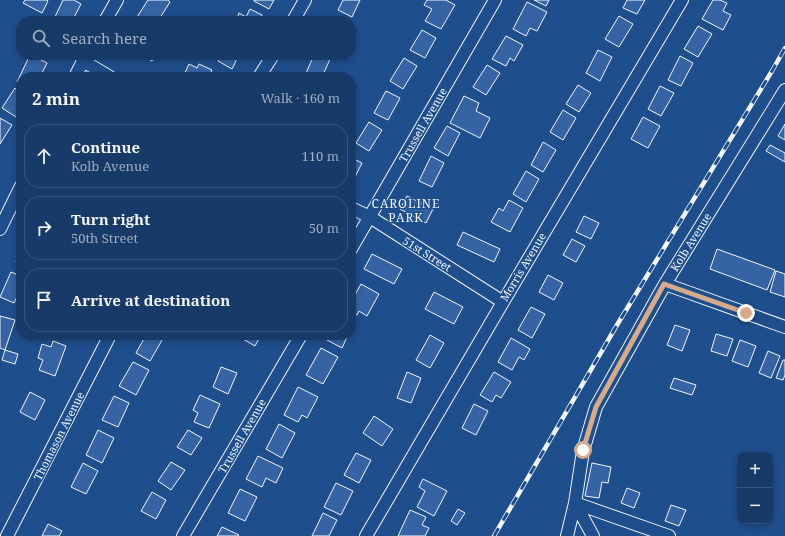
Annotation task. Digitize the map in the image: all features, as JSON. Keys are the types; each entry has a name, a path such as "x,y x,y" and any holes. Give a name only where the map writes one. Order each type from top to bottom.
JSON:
{"street":[{"path":"108,16 117,0"},
{"path":"296,16 305,0"},
{"name":"Trussell Avenue","path":"356,241 495,0"},
{"name":"Morris Avenue","path":"366,536 682,0"},
{"path":"77,72 83,60"},
{"path":"87,60 103,72"},
{"path":"262,72 270,60"},
{"name":"Kolb Avenue","path":"567,536 583,450 596,407 664,284 785,90"},
{"path":"0,229 16,196"},
{"name":"51st Street","path":"356,210 370,217 503,302"},
{"path":"664,284 785,327"},
{"name":"Thomason Avenue","path":"7,536 107,340"},
{"name":"Trussell Avenue","path":"183,536 298,340"},
{"path":"574,503 593,536"},
{"path":"574,503 669,536"}],"building":[{"path":"25,0 48,1 42,13 23,3"},
{"path":"63,0 74,0 81,4 75,16 55,16"},
{"path":"148,0 168,0 170,2 161,16 138,16"},
{"path":"254,0 274,0 269,9"},
{"path":"343,0 360,0 352,16 338,10"},
{"path":"427,0 446,0 455,5 441,29 425,21 432,9 424,5"},
{"path":"534,0 549,0 546,6"},
{"path":"627,0 645,0 637,14 623,8"},
{"path":"713,0 720,0 727,3 723,11 731,15 723,30 702,19"},
{"path":"527,2 547,12 537,31 530,28 526,36 513,29"},
{"path":"250,9 262,15 262,16 246,16"},
{"path":"619,16 633,24 619,47 605,39"},
{"path":"698,26 712,34 698,57 684,49"},
{"path":"422,30 436,38 425,58 410,50"},
{"path":"506,36 523,45 514,61 510,58 506,66 492,59"},
{"path":"598,50 612,57 600,81 586,73"},
{"path":"680,56 693,63 681,86 668,80"},
{"path":"404,58 417,66 403,89 390,81"},
{"path":"28,60 41,60 47,63 42,72 22,72"},
{"path":"218,60 236,60 232,69"},
{"path":"312,60 330,60 324,72 306,72"},
{"path":"189,64 197,68 199,64 212,70 211,72 185,72"},
{"path":"487,65 500,73 486,95 473,87"},
{"path":"578,85 591,93 579,112 566,104"},
{"path":"660,86 674,93 661,116 648,109"},
{"path":"15,88 16,89 16,117 2,108"},
{"path":"386,91 400,98 388,120 374,113"},
{"path":"464,96 479,103 476,111 490,118 480,138 450,123"},
{"path":"563,110 576,118 563,140 550,132"},
{"path":"643,117 660,126 648,148 631,139"},
{"path":"0,118 12,125 0,144"},
{"path":"369,122 382,130 369,151 356,143"},
{"path":"785,124 785,140 778,136"},
{"path":"447,126 460,133 448,156 434,148"},
{"path":"543,142 556,150 543,172 531,165"},
{"path":"770,145 785,153 785,162 766,151"},
{"path":"431,156 444,163 432,187 419,181"},
{"path":"356,160 362,163 356,175"},
{"path":"526,171 539,179 526,202 513,194"},
{"path":"407,196 433,209 426,223 400,209"},
{"path":"509,200 523,208 510,232 491,222 499,208 503,211"},
{"path":"584,216 599,223 591,239 576,232"},
{"path":"463,232 500,249 494,262 457,245"},
{"path":"572,239 585,246 576,262 563,255"},
{"path":"717,249 775,270 767,290 710,269"},
{"path":"372,254 402,269 394,284 364,269"},
{"path":"776,271 785,274 785,297 770,292"},
{"path":"11,272 16,274 16,299 14,303 0,297"},
{"path":"548,275 563,283 554,300 539,292"},
{"path":"361,284 379,294 367,316 359,311 356,314 356,293"},
{"path":"434,292 463,307 454,324 425,309"},
{"path":"531,307 545,314 532,338 518,330"},
{"path":"0,316 15,320 5,350 0,348"},
{"path":"675,325 690,330 682,351 667,345"},
{"path":"716,334 733,339 727,356 711,351"},
{"path":"430,335 444,343 430,368 416,360"},
{"path":"511,338 530,349 524,360 519,357 512,370 498,362"},
{"path":"143,340 162,340 150,361 136,353"},
{"path":"245,340 258,340 255,346"},
{"path":"327,340 346,340 342,348"},
{"path":"740,340 756,346 748,367 732,361"},
{"path":"53,341 66,346 55,376 39,370 43,360 38,358 42,344 51,347"},
{"path":"321,348 338,357 323,384 306,375"},
{"path":"5,350 18,354 15,364 2,360"},
{"path":"768,351 780,356 771,378 759,373"},
{"path":"783,360 785,360 785,375 783,380 776,378"},
{"path":"133,362 149,370 136,395 119,386"},
{"path":"221,367 237,373 228,394 213,387"},
{"path":"407,372 421,378 411,403 397,398"},
{"path":"494,372 511,382 501,398 496,395 492,402 480,395"},
{"path":"674,378 696,385 692,395 670,388"},
{"path":"298,387 318,397 307,418 302,415 298,422 284,415"},
{"path":"30,392 45,400 35,420 20,412"},
{"path":"200,395 220,404 209,428 194,422 198,413 193,410"},
{"path":"114,396 129,403 118,427 102,420"},
{"path":"474,404 488,411 476,435 462,428"},
{"path":"374,416 393,429 382,446 363,433"},
{"path":"279,424 295,433 282,458 266,449"},
{"path":"98,430 114,438 102,463 86,455"},
{"path":"188,430 202,438 191,455 177,447"},
{"path":"356,453 371,460 359,483 344,475"},
{"path":"258,456 283,468 276,483 266,478 262,487 246,479"},
{"path":"171,462 185,470 171,490 158,481"},
{"path":"83,463 98,471 86,494 71,487"},
{"path":"592,463 611,467 608,483 602,482 599,498 585,496"},
{"path":"423,479 447,491 434,516 417,507 425,491 419,487"},
{"path":"336,483 353,491 341,515 324,507"},
{"path":"627,488 640,493 634,508 621,503"},
{"path":"240,489 257,497 245,521 228,513"},
{"path":"152,492 166,500 156,519 141,511"},
{"path":"671,505 686,510 679,526 665,521"},
{"path":"458,509 465,513 457,525 451,521"},
{"path":"410,510 426,517 422,525 429,528 425,536 398,536"},
{"path":"323,513 337,520 329,536 312,536"},
{"path":"48,524 62,531 59,536 42,536"},
{"path":"222,527 239,535 217,536"}],"railway":[{"path":"494,536 617,325 785,48"}],"district":[{"name":"CAROLINE PARK","path":"406,211"}],"route":[{"path":"583,450 596,407 664,284 746,313"}]}
